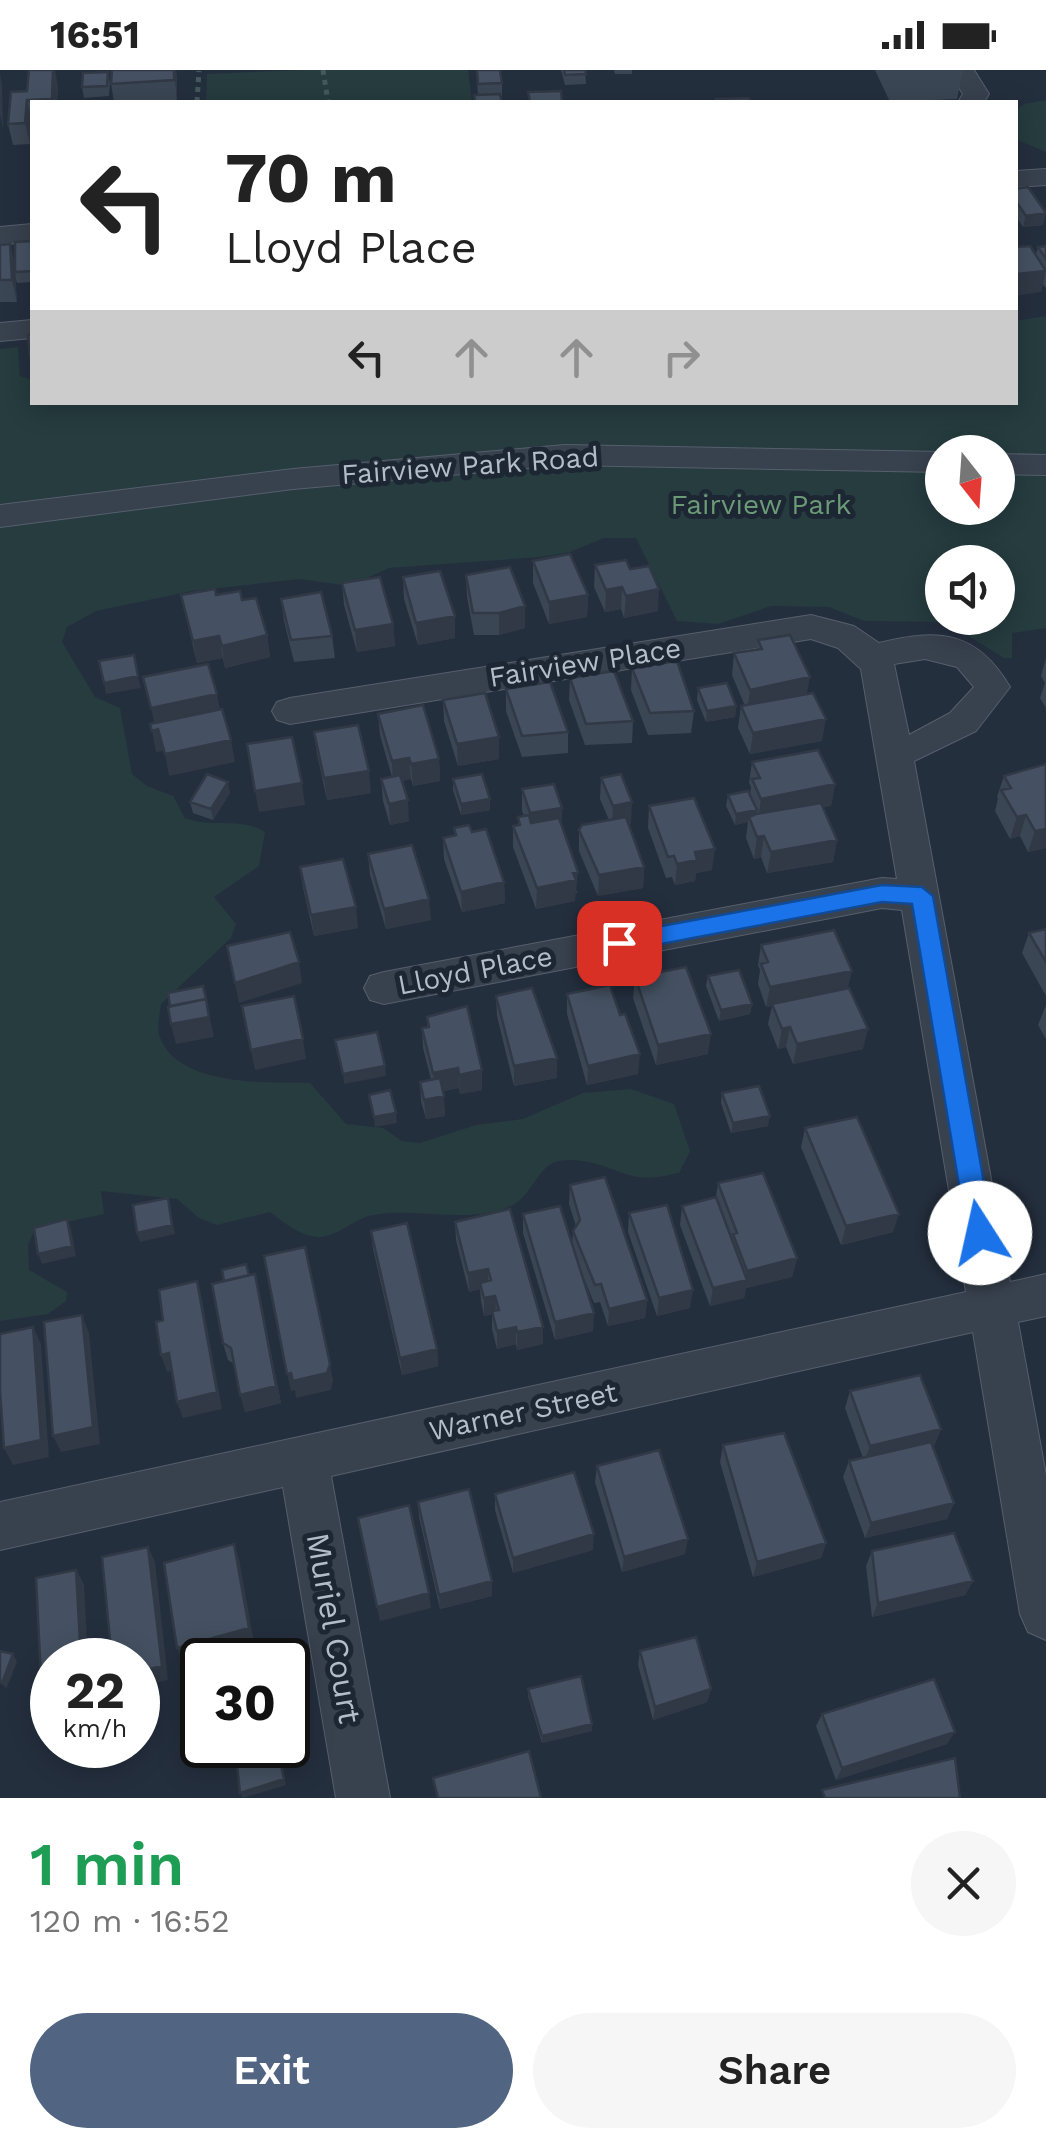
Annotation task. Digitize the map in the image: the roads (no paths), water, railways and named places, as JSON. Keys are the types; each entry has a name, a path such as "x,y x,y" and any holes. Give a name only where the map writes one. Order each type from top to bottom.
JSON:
{"street":[{"path":"961,70 976,94 972,100"},
{"path":"1018,178 1046,177"},
{"path":"0,236 30,233"},
{"path":"0,332 30,329"},
{"name":"Fairview Park Road","path":"0,516 293,479 564,455 925,462"},
{"path":"1015,464 1046,465"},
{"name":"Fairview Place","path":"290,711 811,626 840,634 872,657"},
{"path":"895,753 924,745 962,724 984,704 992,687 984,669 965,652 941,644 872,657 879,669 922,896 1046,1614"},
{"name":"Lloyd Place","path":"384,988 882,893 922,896"},
{"name":"Warner Street","path":"0,1526 1046,1295"},
{"name":"Muriel Court","path":"303,1459 364,1798"}],"park label":[{"name":"Fairview Park","path":"761,504"}]}
